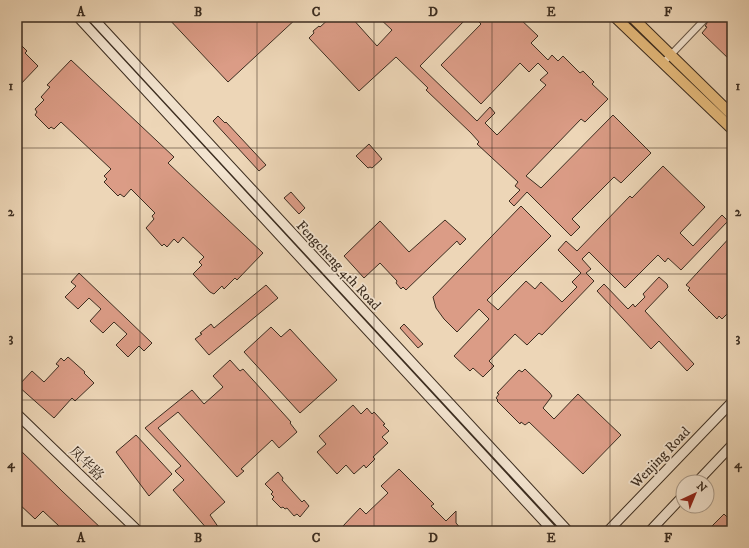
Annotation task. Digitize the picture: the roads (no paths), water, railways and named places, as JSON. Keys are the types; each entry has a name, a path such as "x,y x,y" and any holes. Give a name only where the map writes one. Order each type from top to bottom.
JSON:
{"main road":[{"path":"615,17 732,129"},
{"path":"632,17 732,114"}],"street":[{"name":"Fengcheng 4th Road","path":"78,17 553,531"},
{"name":"Fengcheng 4th Road","path":"92,17 568,531"},
{"path":"663,63 707,17"},
{"name":"Wenjing Road","path":"608,531 732,402"},
{"name":"凤华路","path":"17,414 138,531"},
{"path":"704,474 732,445"},
{"path":"650,531 675,504"}]}
